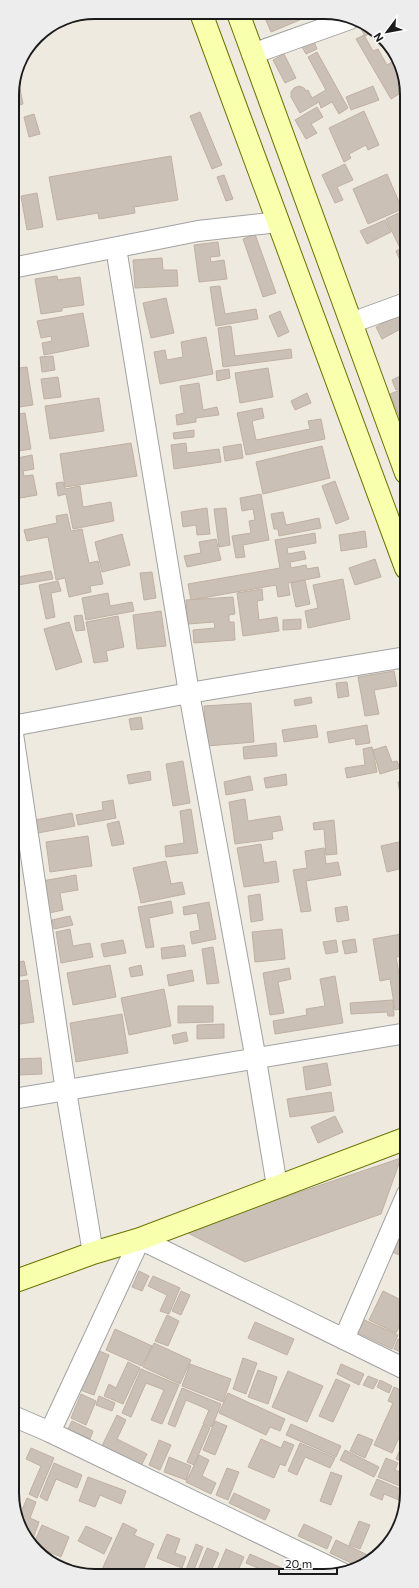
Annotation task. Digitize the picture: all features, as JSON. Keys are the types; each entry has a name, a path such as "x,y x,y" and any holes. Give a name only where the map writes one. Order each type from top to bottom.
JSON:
{"street":[{"path":"203,19 400,552"},
{"path":"240,19 400,457"},
{"path":"252,54 343,21"},
{"path":"19,267 198,230 279,222"},
{"path":"116,248 189,693 256,1060 277,1186"},
{"path":"351,323 400,305"},
{"path":"19,725 189,693 400,658"},
{"path":"19,773 66,1092 93,1253"},
{"path":"19,1098 66,1092 400,1034"},
{"path":"19,1280 93,1253 140,1239 400,1141"},
{"path":"344,1339 400,1210"},
{"path":"140,1239 400,1367"},
{"path":"50,1432 140,1239"},
{"path":"19,1419 50,1432 332,1568"}],"building":[{"path":"265,19 302,19 271,32"},
{"path":"361,29 361,29 367,33 365,36"},
{"path":"364,35 367,40 367,52 380,52 387,65 392,62 394,66 400,94 391,99 356,39"},
{"path":"313,39 317,49 306,54 301,45"},
{"path":"317,52 348,108 339,114 332,102 321,108 319,102 300,113 291,97 291,92 294,88 299,86 304,88 306,91 308,90 312,98 326,90 308,57"},
{"path":"284,54 296,78 285,83 273,60"},
{"path":"373,86 379,100 351,110 346,97"},
{"path":"19,90 23,104 19,105"},
{"path":"317,107 323,117 311,124 317,133 306,139 295,120"},
{"path":"364,111 379,145 368,150 366,145 349,154 351,158 344,162 329,128"},
{"path":"200,112 222,165 212,169 190,116"},
{"path":"34,114 40,134 29,137 24,117"},
{"path":"171,156 178,200 134,207 135,213 99,219 98,213 57,220 49,177"},
{"path":"345,164 353,180 337,187 343,200 335,203 322,175"},
{"path":"387,174 400,204 400,210 368,224 353,189"},
{"path":"224,175 233,199 226,201 217,177"},
{"path":"37,193 43,227 27,230 21,196"},
{"path":"400,212 400,248 386,219"},
{"path":"385,220 391,232 367,244 360,231"},
{"path":"255,234 276,293 263,297 243,239"},
{"path":"218,242 220,256 210,257 211,262 224,260 227,279 199,282 194,245"},
{"path":"400,249 400,260 396,251"},
{"path":"162,258 163,270 177,270 178,286 135,288 133,260"},
{"path":"57,276 58,280 80,277 84,305 62,308 62,311 41,314 35,279"},
{"path":"220,286 225,314 256,309 258,319 216,326 210,287"},
{"path":"166,298 174,333 151,338 143,303"},
{"path":"280,311 289,332 278,337 269,316"},
{"path":"83,313 89,346 44,355 42,343 52,341 51,336 41,338 37,321"},
{"path":"400,314 400,329 382,339 376,327"},
{"path":"231,326 235,356 291,349 292,358 223,367 218,328"},
{"path":"206,337 213,374 160,384 154,352 165,350 167,360 183,357 181,342"},
{"path":"53,356 55,370 42,372 40,357"},
{"path":"27,367 33,405 19,407 19,368"},
{"path":"268,368 273,397 240,403 235,373"},
{"path":"229,369 230,378 217,381 216,371"},
{"path":"400,376 400,388 396,390 392,380"},
{"path":"58,377 61,397 44,399 41,379"},
{"path":"199,383 203,410 217,407 219,415 196,418 196,422 177,425 176,415 184,413 180,386"},
{"path":"400,390 400,419 390,394"},
{"path":"307,393 311,403 295,410 291,401"},
{"path":"99,398 104,431 50,439 45,406"},
{"path":"262,408 264,418 252,421 256,440 310,429 308,421 321,419 325,439 246,455 237,413"},
{"path":"25,413 31,449 19,451 19,414"},
{"path":"194,430 194,437 174,439 173,433"},
{"path":"131,443 137,476 65,487 60,454"},
{"path":"186,443 187,453 219,449 221,462 174,469 171,445"},
{"path":"241,444 243,458 225,461 223,447"},
{"path":"322,446 330,478 263,494 256,462"},
{"path":"32,455 34,469 23,471 24,476 33,475 37,495 19,498 19,458"},
{"path":"335,481 349,519 336,524 322,486"},
{"path":"63,482 65,489 80,486 83,507 111,502 114,521 73,529 66,494 58,496 56,483"},
{"path":"261,494 269,540 243,545 245,557 236,558 232,536 251,533 249,521 255,520 253,509 242,511 240,498"},
{"path":"207,508 210,534 197,535 196,525 183,527 181,512"},
{"path":"226,508 230,545 219,547 214,509"},
{"path":"283,512 286,525 319,518 321,528 279,536 278,529 274,529 271,514"},
{"path":"67,514 71,531 82,529 89,563 98,561 103,584 90,586 91,592 69,597 65,578 56,580 48,537 27,541 24,530 57,523 56,516"},
{"path":"365,531 367,547 341,551 339,535"},
{"path":"315,533 316,543 287,548 288,554 304,551 306,559 290,562 291,568 306,565 307,569 318,567 320,577 288,583 290,595 278,597 276,585 191,600 188,584 280,568 275,540"},
{"path":"122,534 130,565 102,572 95,542"},
{"path":"216,539 221,560 187,567 184,556 201,553 199,542"},
{"path":"375,559 381,577 355,585 349,568"},
{"path":"51,571 53,579 19,585 19,577"},
{"path":"152,572 156,598 144,600 140,573"},
{"path":"343,579 350,619 308,628 305,611 318,608 313,585"},
{"path":"305,580 310,604 296,607 291,583"},
{"path":"58,581 61,591 51,593 55,617 46,619 39,585"},
{"path":"262,589 263,600 257,601 259,620 277,617 279,631 243,636 237,593"},
{"path":"108,593 110,606 132,602 134,611 86,620 82,598"},
{"path":"233,597 235,614 229,615 229,622 234,622 235,640 194,643 193,630 215,628 214,622 188,624 186,600"},
{"path":"161,611 166,646 137,649 133,615"},
{"path":"82,615 85,630 76,631 74,616"},
{"path":"118,616 124,647 106,651 108,661 94,663 86,622"},
{"path":"301,619 301,629 283,630 283,620"},
{"path":"69,622 82,662 56,670 44,629"},
{"path":"394,671 397,686 374,690 379,714 365,716 358,677"},
{"path":"347,682 349,696 338,698 336,683"},
{"path":"311,697 312,703 295,706 294,700"},
{"path":"251,703 254,742 207,746 204,706"},
{"path":"141,717 143,729 131,730 129,719"},
{"path":"316,725 318,737 284,742 282,730"},
{"path":"367,725 370,743 356,745 355,738 329,743 327,732"},
{"path":"276,743 277,756 244,759 243,747"},
{"path":"386,746 392,762 397,761 400,768 380,774 373,750"},
{"path":"372,747 377,772 347,778 345,768 365,765 363,749"},
{"path":"183,761 190,803 173,806 166,764"},
{"path":"150,771 151,780 129,784 127,775"},
{"path":"286,774 287,785 266,788 264,778"},
{"path":"250,776 253,790 226,795 224,782"},
{"path":"398,782 400,782 400,794"},
{"path":"245,799 248,821 280,816 283,830 272,832 273,839 235,844 229,802"},
{"path":"113,800 116,818 78,825 76,815 103,810 102,802"},
{"path":"191,809 198,853 166,857 165,846 184,843 180,811"},
{"path":"72,813 75,826 38,833 35,820"},
{"path":"334,820 337,854 326,855 324,829 314,830 313,823"},
{"path":"119,821 124,844 112,846 107,824"},
{"path":"88,836 92,866 50,872 46,842"},
{"path":"400,842 400,869 387,872 381,846"},
{"path":"261,844 264,863 276,861 279,882 244,887 237,848"},
{"path":"324,848 326,864 338,862 341,875 306,881 311,911 301,912 293,870 307,868 305,851"},
{"path":"166,861 171,884 182,882 185,894 141,903 133,868"},
{"path":"76,875 78,890 60,893 63,910 49,913 42,881"},
{"path":"260,894 263,920 251,922 248,896"},
{"path":"171,901 173,913 149,918 154,947 146,948 138,907"},
{"path":"209,902 216,939 192,944 190,932 200,930 197,913 184,915 183,907"},
{"path":"347,906 349,920 337,922 335,908"},
{"path":"70,916 73,925 54,929 52,920"},
{"path":"70,929 73,946 90,943 93,957 61,963 56,932"},
{"path":"282,929 285,959 255,962 252,932"},
{"path":"400,934 400,956 396,957 400,979 400,1009 395,1010 390,979 380,981 373,939"},
{"path":"355,939 357,952 345,954 342,941"},
{"path":"123,940 126,953 104,957 101,944"},
{"path":"336,940 338,952 326,954 323,942"},
{"path":"184,945 186,956 162,959 161,948"},
{"path":"213,947 219,983 207,984 202,949"},
{"path":"24,961 27,975 19,976 19,962"},
{"path":"110,965 116,997 73,1005 67,973"},
{"path":"141,965 143,975 131,977 129,968"},
{"path":"289,968 291,979 278,982 284,1013 270,1015 263,973"},
{"path":"192,970 194,981 169,986 167,975"},
{"path":"335,976 343,1023 275,1034 273,1021 307,1015 306,1009 325,1006 320,979"},
{"path":"28,980 34,1022 19,1024 19,981"},
{"path":"164,989 171,1026 129,1035 121,998"},
{"path":"393,1000 394,1016 388,1016 387,1012 351,1014 350,1003"},
{"path":"178,1006 213,1006 213,1022 178,1023"},
{"path":"122,1014 128,1053 76,1062 70,1023"},
{"path":"224,1024 224,1038 197,1039 197,1025"},
{"path":"186,1032 188,1041 174,1044 172,1035"},
{"path":"41,1058 42,1074 19,1075 19,1059"},
{"path":"327,1063 331,1085 306,1090 303,1067"},
{"path":"331,1092 334,1111 290,1117 287,1099"},
{"path":"335,1116 343,1132 318,1143 311,1127"},
{"path":"400,1158 381,1214 245,1262 184,1231"},
{"path":"400,1235 400,1255 392,1252"},
{"path":"139,1271 149,1276 142,1291 132,1287"},
{"path":"153,1276 180,1288 169,1314 160,1311 167,1295 148,1286"},
{"path":"181,1291 190,1295 181,1315 172,1311"},
{"path":"383,1291 400,1300 400,1325 396,1333 369,1320"},
{"path":"167,1315 179,1321 168,1346 155,1341"},
{"path":"360,1318 398,1335 392,1349 354,1331"},
{"path":"255,1322 294,1339 287,1355 248,1338"},
{"path":"115,1329 152,1346 142,1366 106,1350"},
{"path":"398,1339 400,1340 400,1352 394,1349"},
{"path":"154,1343 191,1360 180,1384 143,1367"},
{"path":"97,1350 109,1355 94,1395 80,1390"},
{"path":"243,1358 257,1363 246,1394 233,1389"},
{"path":"128,1362 140,1368 123,1404 104,1396 109,1384 116,1388"},
{"path":"190,1364 231,1379 223,1402 182,1386"},
{"path":"341,1364 364,1374 359,1385 337,1374"},
{"path":"141,1369 179,1385 162,1424 151,1420 164,1390 146,1383 131,1417 122,1413"},
{"path":"258,1370 277,1377 268,1404 248,1397"},
{"path":"288,1371 323,1386 307,1422 272,1407"},
{"path":"368,1376 378,1380 373,1389 363,1385"},
{"path":"336,1379 350,1385 333,1422 319,1416"},
{"path":"380,1380 392,1386 389,1393 377,1387"},
{"path":"394,1387 400,1390 400,1435 392,1453 374,1445 393,1403 388,1401"},
{"path":"182,1388 221,1404 212,1427 203,1424 209,1410 186,1400 175,1427 168,1424"},
{"path":"228,1393 285,1419 280,1431 270,1427 266,1435 219,1413"},
{"path":"81,1394 96,1401 86,1425 71,1418"},
{"path":"99,1396 115,1403 112,1411 96,1405"},
{"path":"117,1415 126,1420 117,1439 147,1454 141,1466 101,1448"},
{"path":"72,1421 93,1431 90,1439 68,1429"},
{"path":"215,1421 227,1426 215,1455 203,1450"},
{"path":"291,1424 341,1446 336,1457 286,1435"},
{"path":"203,1425 210,1428 194,1465 187,1462"},
{"path":"358,1434 373,1440 365,1458 350,1451"},
{"path":"261,1439 281,1448 284,1441 294,1445 285,1466 280,1464 274,1478 248,1467"},
{"path":"159,1440 171,1445 160,1470 149,1465"},
{"path":"300,1443 335,1458 330,1468 305,1457 297,1475 288,1471"},
{"path":"31,1448 54,1458 37,1498 29,1494 41,1466 26,1459"},
{"path":"345,1450 379,1467 374,1477 340,1460"},
{"path":"400,1450 400,1461 396,1459"},
{"path":"199,1455 209,1460 202,1476 216,1483 211,1494 186,1482"},
{"path":"169,1457 191,1466 186,1480 164,1472"},
{"path":"386,1458 398,1463 395,1470 400,1472 400,1486 378,1477"},
{"path":"54,1463 82,1475 77,1488 56,1479 47,1501 40,1497"},
{"path":"227,1468 239,1472 228,1500 216,1495"},
{"path":"331,1472 342,1476 331,1505 320,1501"},
{"path":"88,1477 126,1491 121,1504 100,1495 95,1507 79,1501"},
{"path":"377,1479 400,1489 400,1500 384,1494 382,1500 370,1495"},
{"path":"234,1493 270,1510 265,1520 229,1503"},
{"path":"27,1498 36,1502 30,1518 39,1522 34,1537 27,1527 21,1512"},
{"path":"359,1521 370,1525 360,1549 349,1545"},
{"path":"123,1523 137,1530 134,1535 154,1544 144,1569 102,1569"},
{"path":"304,1524 332,1537 327,1549 298,1536"},
{"path":"42,1525 69,1537 61,1557 45,1550 35,1540"},
{"path":"86,1526 112,1538 104,1554 78,1541"},
{"path":"167,1534 180,1539 175,1553 186,1557 182,1568 157,1558"},
{"path":"336,1540 367,1555 352,1563 330,1553"},
{"path":"196,1544 203,1547 194,1569 186,1569"},
{"path":"207,1548 219,1553 212,1569 198,1569"},
{"path":"226,1549 244,1557 239,1569 218,1569"},
{"path":"250,1554 284,1569 260,1569 246,1563"}]}
